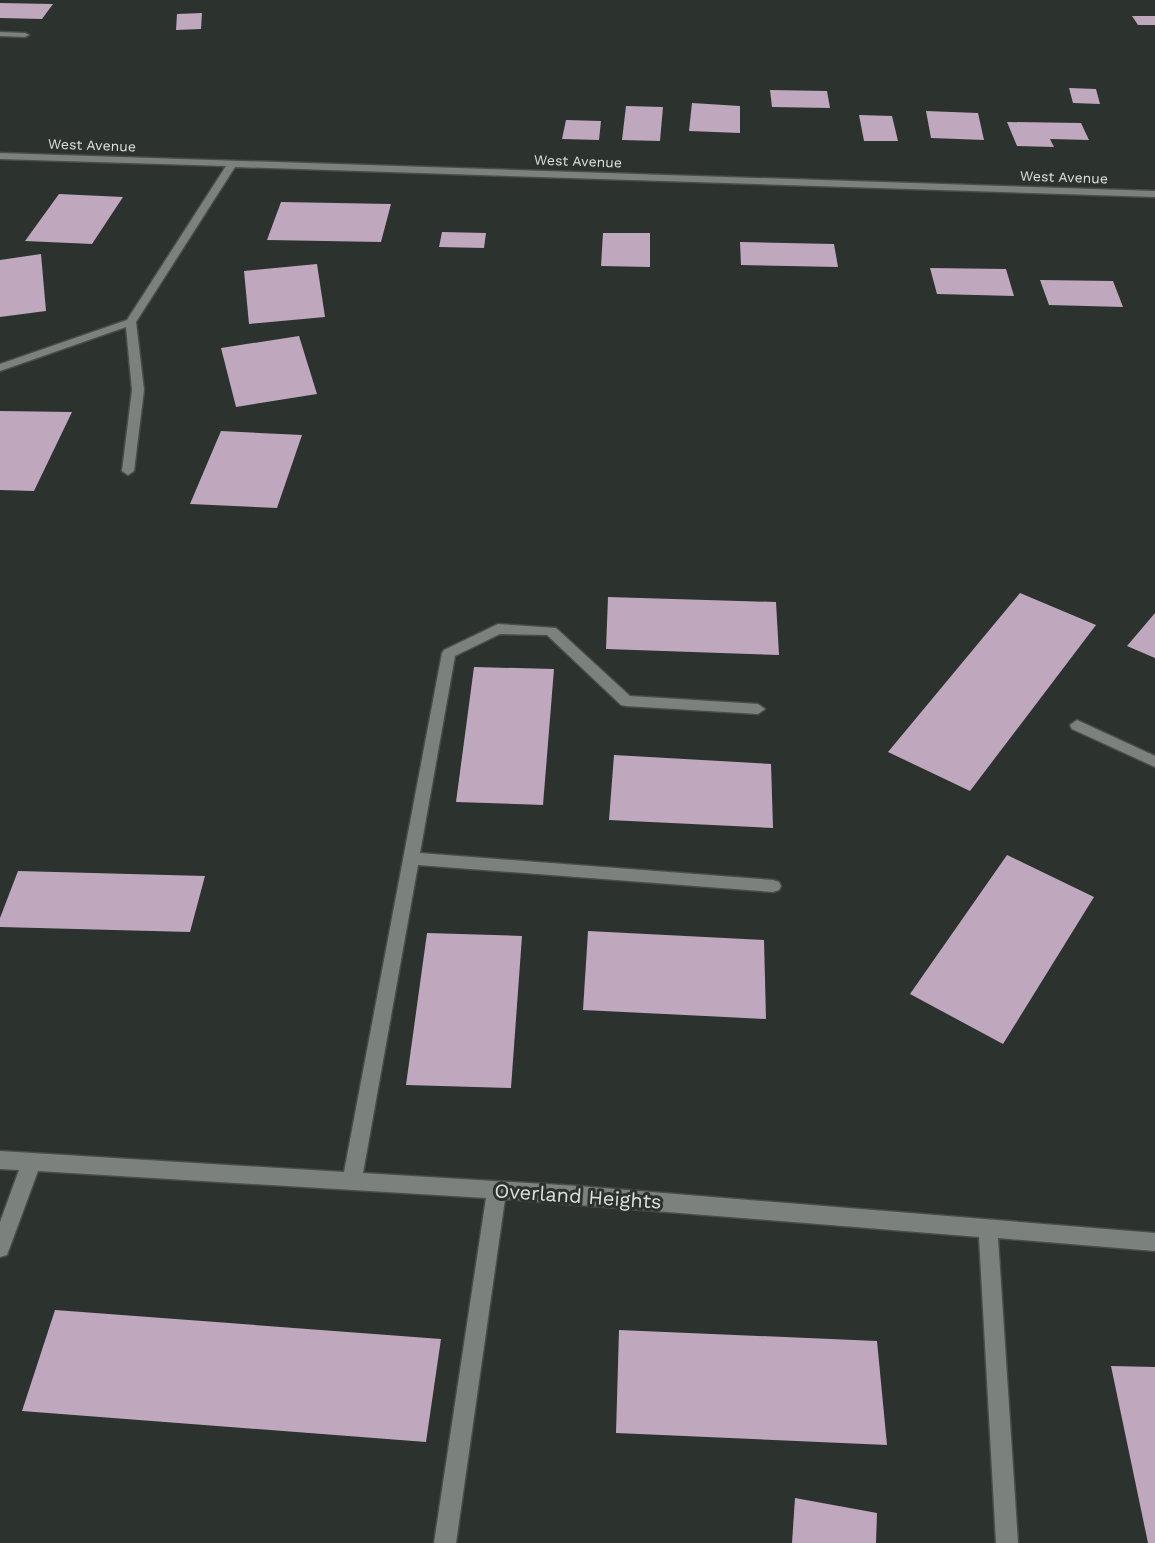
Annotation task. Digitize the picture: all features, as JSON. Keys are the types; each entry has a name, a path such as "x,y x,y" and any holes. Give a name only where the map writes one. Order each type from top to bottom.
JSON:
{"street":[{"path":"0,34 25,35"},
{"name":"West Avenue","path":"0,156 1155,194"},
{"path":"0,368 131,322 232,164"},
{"path":"128,471 138,390 131,322"},
{"path":"352,1181 449,653 498,629 550,631 627,701 758,709"},
{"path":"1077,725 1155,762"},
{"path":"412,858 774,886"},
{"name":"Overland Heights","path":"0,1160 497,1190 1155,1242"},
{"path":"0,1248 32,1161"},
{"path":"446,1543 497,1190"},
{"path":"988,1228 1007,1543"}],"building":[{"path":"0,3 53,4 42,19 0,18"},
{"path":"202,13 201,29 176,30 177,14"},
{"path":"1132,16 1155,16 1155,25 1138,25"},
{"path":"1069,88 1096,89 1100,104 1073,103"},
{"path":"770,90 827,91 830,108 772,107"},
{"path":"692,103 740,106 740,133 689,131"},
{"path":"626,106 663,107 660,141 622,140"},
{"path":"926,111 978,113 984,140 931,138"},
{"path":"859,115 892,116 898,141 864,141"},
{"path":"566,120 601,121 599,140 562,139"},
{"path":"1007,122 1081,123 1089,140 1050,139 1054,147 1017,146"},
{"path":"59,194 123,197 92,244 25,241"},
{"path":"281,202 391,204 381,242 267,240"},
{"path":"442,232 486,233 484,248 439,247"},
{"path":"603,233 650,233 650,267 601,266"},
{"path":"740,242 834,244 838,267 741,265"},
{"path":"41,254 46,311 0,317 0,260"},
{"path":"317,264 325,317 249,324 244,271"},
{"path":"930,268 1006,269 1014,296 937,294"},
{"path":"1040,280 1113,281 1123,307 1049,305"},
{"path":"299,336 317,394 236,407 221,348"},
{"path":"0,411 72,412 34,491 0,490"},
{"path":"221,431 302,435 277,508 190,504"},
{"path":"1020,593 1096,625 970,791 888,752"},
{"path":"608,597 776,602 779,655 606,649"},
{"path":"1155,613 1155,658 1127,646"},
{"path":"474,667 554,669 543,805 456,802"},
{"path":"614,755 771,764 773,828 609,820"},
{"path":"1007,855 1094,897 1003,1044 910,994"},
{"path":"18,871 205,876 190,932 0,927 0,918"},
{"path":"588,931 764,940 766,1019 583,1010"},
{"path":"427,933 522,936 511,1088 406,1085"},
{"path":"55,1310 441,1339 426,1442 22,1411"},
{"path":"619,1330 877,1341 887,1445 616,1433"},
{"path":"1111,1366 1155,1367 1155,1543 1148,1543"},
{"path":"795,1498 877,1513 876,1543 792,1543"}]}
